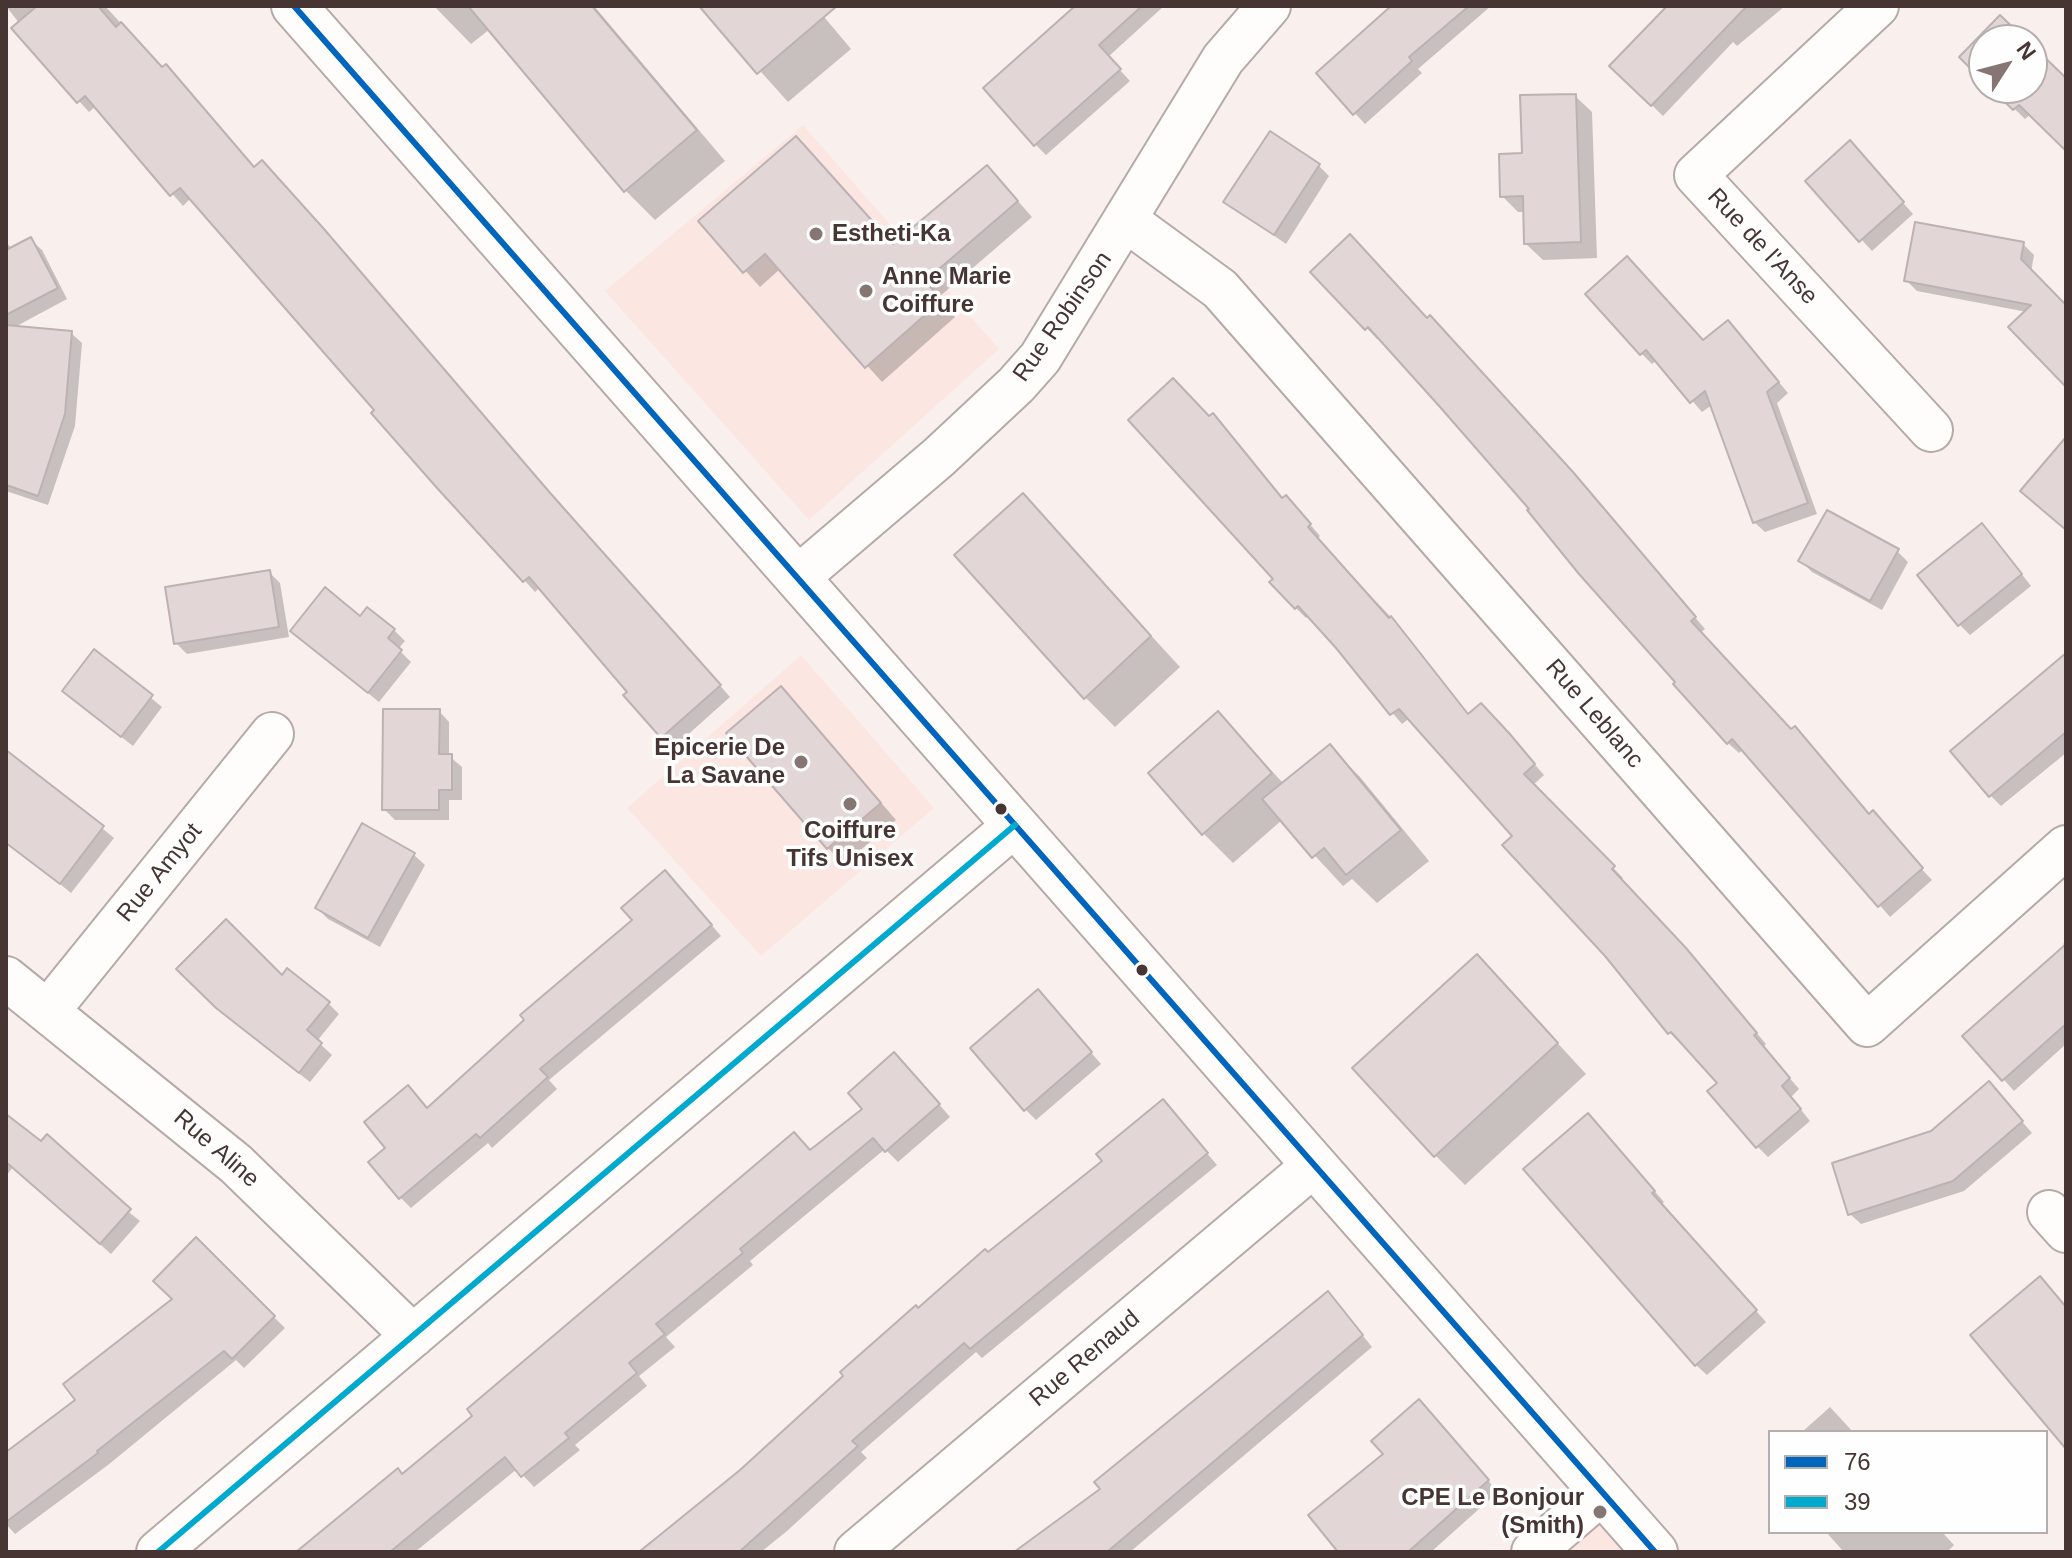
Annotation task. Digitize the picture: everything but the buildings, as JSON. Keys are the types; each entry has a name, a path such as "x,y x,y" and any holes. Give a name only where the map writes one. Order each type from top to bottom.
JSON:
{"street":[{"path":"294,6 1655,1552"},
{"name":"Rue Robinson","path":"797,578 939,457 1016,385 1060,330 1223,59 1269,6"},
{"name":"Rue de l'Anse","path":"1877,6 1696,175 1931,430"},
{"name":"Rue Leblanc","path":"1127,221 1220,289 1867,1025 2066,847"},
{"name":"Rue Amyot","path":"48,1011 272,734"},
{"path":"158,1552 1015,825"},
{"name":"Rue Aline","path":"6,978 236,1164 413,1336"},
{"name":"Rue Renaud","path":"856,1552 1314,1165"},
{"path":"1533,1552 1603,1492"}],"shaded area":[{"path":"803,125 999,349 809,520 605,291"},
{"path":"801,655 934,808 761,956 627,808"},
{"name":"CPE Le Bonjour (Smith)","path":"1603,1492 1655,1552 1533,1552"}],"transit line":[{"name":"76","path":"294,6 1655,1552"},
{"name":"39","path":"158,1552 1015,825"}],"place":[{"name":"Estheti-Ka","path":"816,234"},
{"name":"Anne Marie Coiffure","path":"866,291"},
{"name":"Epicerie De La Savane","path":"801,762"},
{"name":"Coiffure Tifs Unisex","path":"850,804"},
{"name":"CPE Le Bonjour (Smith)","path":"1600,1512"}]}
